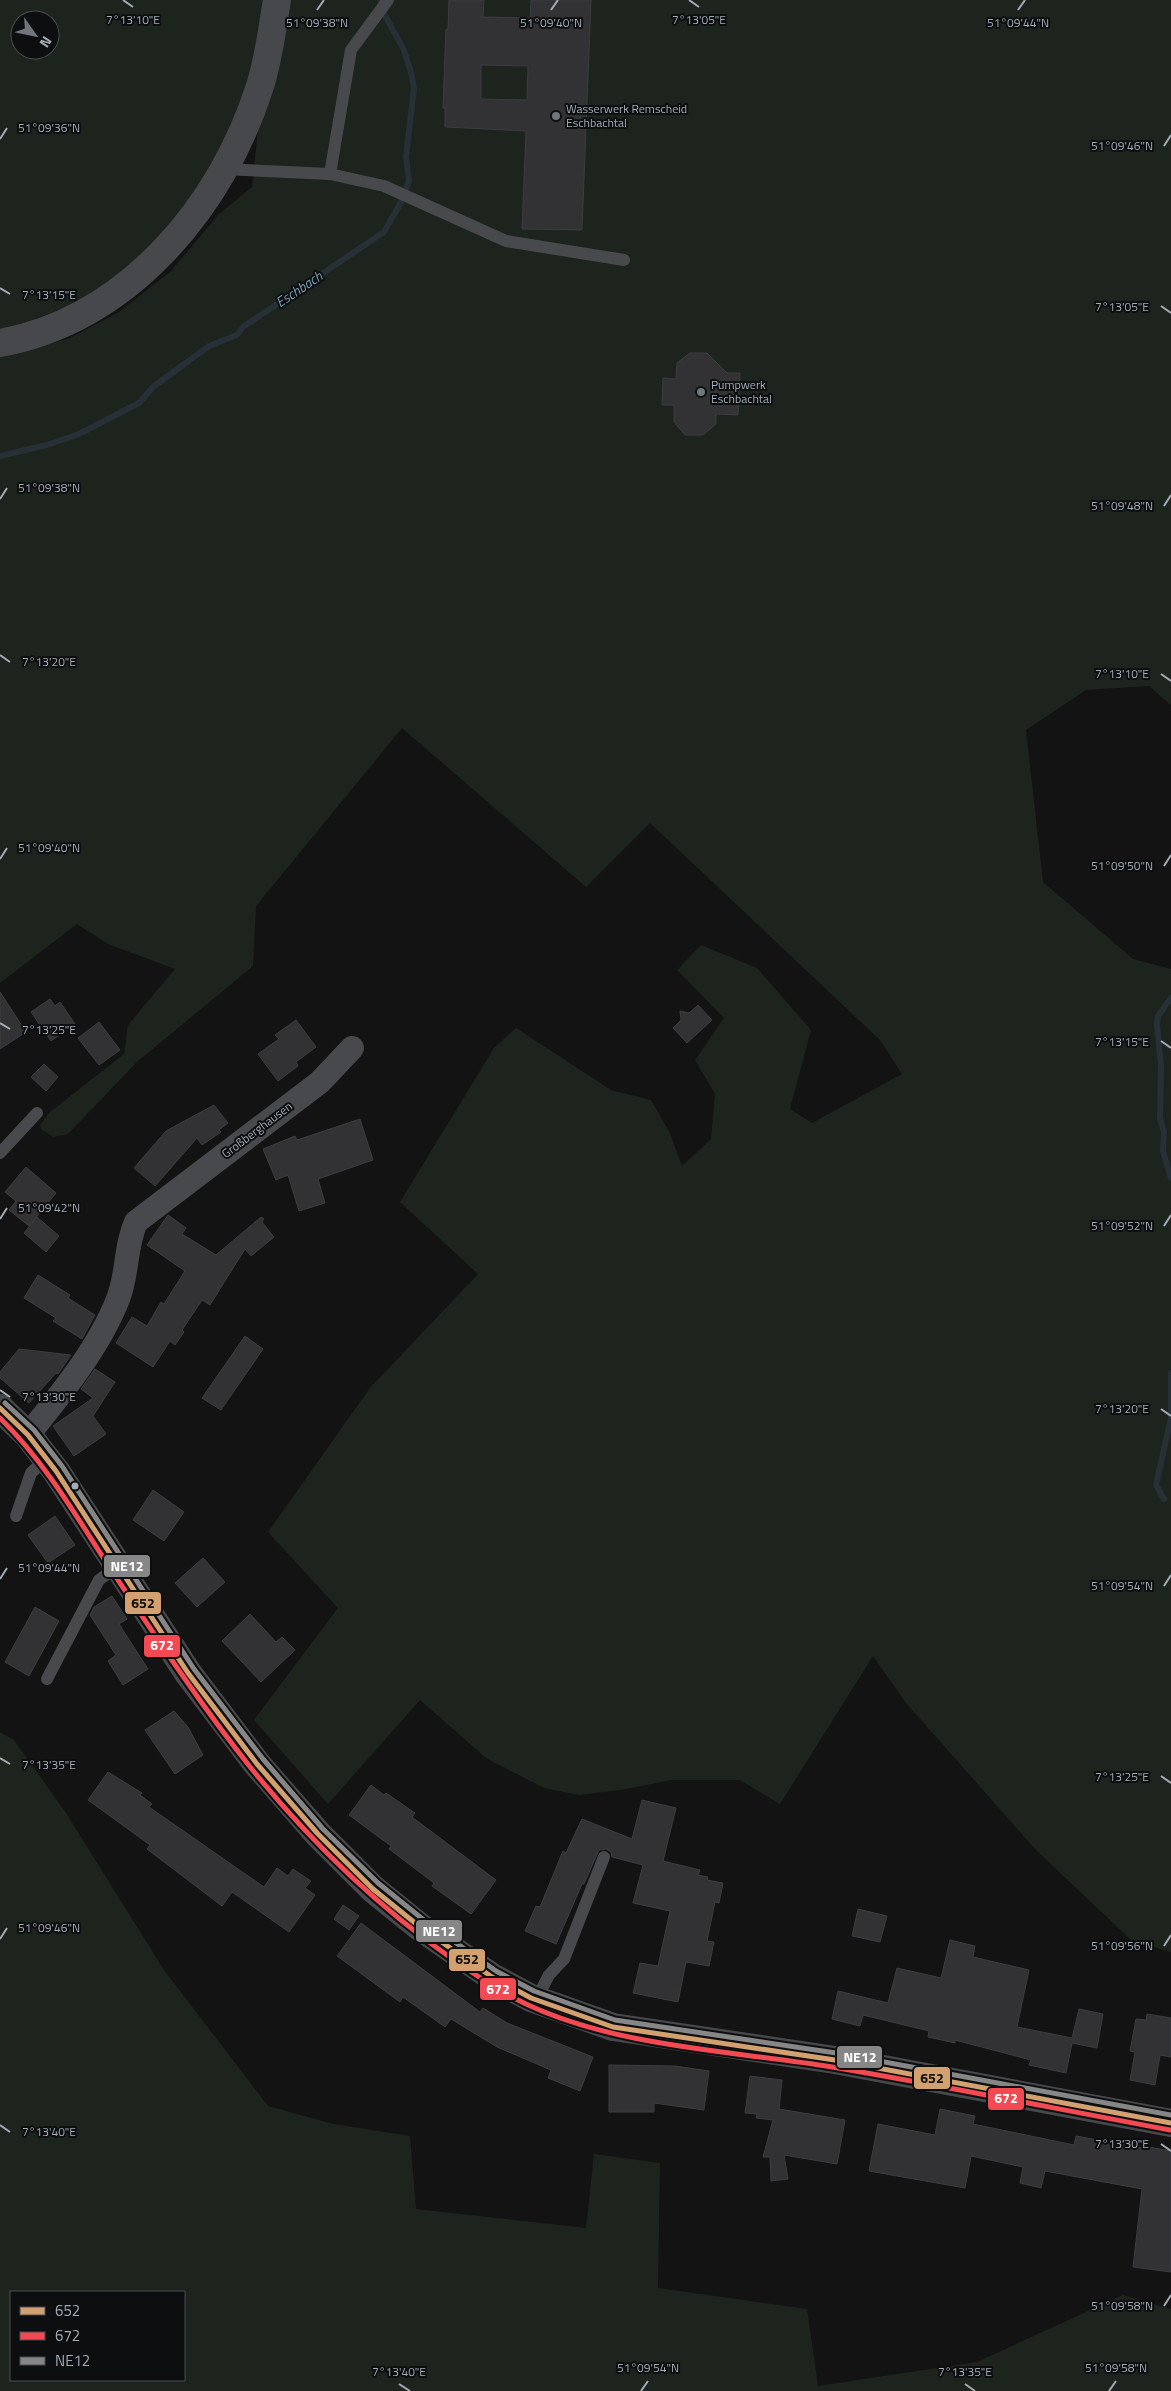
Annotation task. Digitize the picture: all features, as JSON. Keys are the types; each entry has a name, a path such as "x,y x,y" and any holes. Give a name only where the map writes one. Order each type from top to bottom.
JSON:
{"main road":[{"path":"0,343 24,338 63,324 102,303 124,288 175,239 196,212 224,168 242,132 260,86 268,56 277,0"},
{"path":"0,1408 28,1435 46,1459 211,1704 257,1764 351,1870 393,1907 473,1964 511,1988 536,2000 613,2027 835,2060 1171,2123"}],"street":[{"name":"Großberghausen","path":"28,1435 73,1379 118,1302 125,1282 131,1233 136,1222 320,1082 352,1048"}],"lane":[{"path":"330,174 351,50 387,1"},
{"path":"224,168 330,174 384,186 506,241 624,260"},
{"path":"0,1153 37,1113"},
{"path":"16,1516 31,1473 46,1459"},
{"path":"47,1679 99,1580 118,1566"},
{"path":"536,2000 549,1975 566,1954 604,1857"}],"shaded area":[{"path":"0,0 265,0 257,56 244,95 222,144 203,178 182,209 158,238 132,263 103,285 72,304 37,318 0,329"},
{"path":"289,0 1171,0 1171,705 1149,686 1086,690 1026,730 1043,882 1133,959 1171,969 1171,1952 1131,1940 1036,1850 906,1703 873,1656 780,1804 740,1780 671,1780 621,1790 579,1795 544,1788 486,1758 420,1700 328,1804 254,1720 338,1608 268,1532 370,1388 478,1274 400,1202 494,1048 516,1028 611,1090 651,1100 670,1133 682,1166 711,1139 715,1094 695,1060 724,1018 677,970 701,945 757,968 811,1030 790,1109 812,1123 902,1074 880,1040 650,823 586,887 402,728 256,906 253,966 138,1061 68,1134 53,1137 41,1129 40,1125 50,1112 124,1054 128,1025 175,969 108,944 77,924 0,983 0,355 24,351 70,338 119,312 171,271 219,214 252,187 258,129"},
{"path":"0,1732 14,1740 66,1813 164,1970 268,2106 333,2124 410,2136 416,2209 586,2228 594,2154 660,2163 658,2288 807,2309 818,2386 977,2362 1123,2295 1171,2309 1171,2391 0,2391"}],"building":[{"name":"Wasserwerk Remscheid Eschbachtal","path":"449,0 484,0 483,17 530,18 531,0 591,0 582,230 522,229 526,131 445,127 445,108 443,108 446,29 448,29","holes":["481,65 528,66 527,100 481,99"]},
{"name":"Pumpwerk Eschbachtal","path":"690,353 707,353 727,373 740,373 738,415 716,414 716,424 703,435 685,435 674,422 674,405 662,405 663,378 676,379 677,363"},
{"path":"0,992 26,1032 0,1049"},
{"path":"50,999 55,1006 60,1002 75,1024 51,1041 31,1012"},
{"path":"698,1005 712,1020 687,1043 673,1028 681,1020 680,1011 689,1013"},
{"path":"296,1020 316,1047 296,1062 298,1066 278,1081 258,1054 279,1039 275,1035"},
{"path":"99,1022 120,1050 99,1065 78,1038"},
{"path":"44,1064 58,1077 46,1091 31,1077"},
{"path":"214,1105 228,1123 219,1130 221,1132 202,1145 197,1138 155,1186 134,1168 166,1131"},
{"path":"360,1119 373,1160 318,1179 325,1203 299,1211 288,1175 276,1180 263,1149 295,1136 297,1140"},
{"path":"26,1167 56,1193 29,1226 9,1210 16,1201 5,1192"},
{"path":"168,1215 186,1228 182,1234 216,1255 261,1217 264,1219 262,1222 274,1237 251,1256 245,1249 210,1305 202,1300 182,1330 184,1332 175,1345 170,1341 153,1367 116,1343 132,1317 147,1326 161,1302 164,1304 185,1271 147,1245"},
{"path":"37,1217 59,1236 46,1252 24,1233"},
{"path":"38,1275 70,1295 68,1298 95,1315 82,1339 53,1321 56,1318 24,1298"},
{"path":"245,1336 263,1349 221,1410 202,1398"},
{"path":"19,1349 71,1355 58,1374 56,1373 29,1403 0,1378 0,1372"},
{"path":"95,1369 115,1382 93,1416 106,1434 74,1456 53,1426 93,1398 81,1389"},
{"path":"153,1490 184,1512 164,1541 133,1520"},
{"path":"55,1516 75,1545 48,1563 28,1535"},
{"path":"203,1558 225,1582 197,1607 175,1583"},
{"path":"112,1596 127,1619 119,1624 148,1669 123,1685 108,1661 116,1655 90,1615 94,1607"},
{"path":"35,1607 59,1621 29,1676 5,1662"},
{"path":"250,1614 276,1642 282,1637 295,1650 261,1682 222,1641"},
{"path":"174,1711 188,1727 203,1755 175,1774 145,1730"},
{"path":"108,1772 142,1793 140,1795 152,1804 149,1807 264,1887 277,1868 288,1876 293,1869 311,1881 305,1888 315,1895 289,1932 232,1892 222,1906 147,1849 150,1845 88,1800"},
{"path":"371,1785 415,1813 412,1817 496,1880 471,1914 432,1886 434,1883 389,1849 391,1846 349,1815"},
{"path":"642,1800 676,1808 663,1861 700,1870 698,1875 708,1877 707,1880 723,1883 719,1903 715,1902 707,1941 714,1942 709,1966 686,1962 678,2002 633,1993 640,1963 658,1966 670,1911 633,1903 643,1865 612,1857 611,1852 606,1849 599,1850 556,1944 525,1931 536,1906 540,1907 563,1851 566,1853 582,1819 632,1839"},
{"path":"343,1905 359,1916 349,1930 334,1919"},
{"path":"858,1909 887,1916 880,1942 852,1936"},
{"path":"361,1923 480,2012 483,2008 507,2023 593,2057 580,2091 548,2078 551,2070 497,2047 451,2019 445,2027 403,1997 400,2002 337,1956"},
{"path":"950,1940 975,1946 973,1957 1029,1970 1017,2027 1072,2038 1079,2009 1103,2014 1097,2048 1072,2043 1066,2073 1029,2065 1031,2060 955,2040 955,2043 928,2037 929,2031 863,2015 860,2026 832,2019 838,1991 888,2003 897,1968 941,1978"},
{"path":"1147,2014 1171,2018 1171,2057 1160,2055 1155,2085 1130,2080 1135,2052 1130,2051 1136,2019 1146,2020"},
{"path":"609,2065 675,2066 709,2071 704,2110 654,2103 654,2112 609,2112"},
{"path":"750,2076 782,2080 779,2109 845,2120 837,2164 784,2155 788,2179 771,2181 770,2157 763,2157 773,2120 756,2118 757,2114 745,2113"},
{"path":"940,2109 975,2116 973,2124 1074,2145 1076,2136 1171,2151 1171,2272 1133,2267 1142,2189 1045,2171 1041,2188 1020,2183 1023,2167 971,2156 965,2188 869,2171 878,2124 935,2135"}],"waterway":[{"name":"Eschbach","path":"0,456 47,445 79,434 139,403 153,387 209,346 237,335 243,327 384,232 401,202 409,181 406,157 414,88 403,48 384,14 380,0"},
{"path":"1171,998 1158,1016 1157,1025 1161,1065 1160,1118 1164,1132 1163,1151 1171,1178"},
{"path":"1164,1499 1156,1485 1171,1418 1171,1373"}],"transit line":[{"name":"NE12","path":"5,1403 34,1430 62,1466 194,1669 263,1759 323,1829 378,1883 425,1921 496,1971 534,1991 615,2020 836,2053 1171,2115"},
{"name":"652","path":"0,1408 28,1435 56,1471 188,1673 257,1764 318,1834 373,1889 420,1927 492,1977 531,1998 613,2027 835,2060 1171,2123"},
{"name":"672","path":"0,1418 45,1470 142,1617 195,1693 273,1795 320,1846 369,1893 423,1937 478,1977 526,2004 561,2018 598,2030 637,2039 832,2067 1170,2130"}],"place":[{"name":"Wasserwerk Remscheid Eschbachtal","path":"556,116"},
{"name":"Pumpwerk Eschbachtal","path":"701,392"}]}
